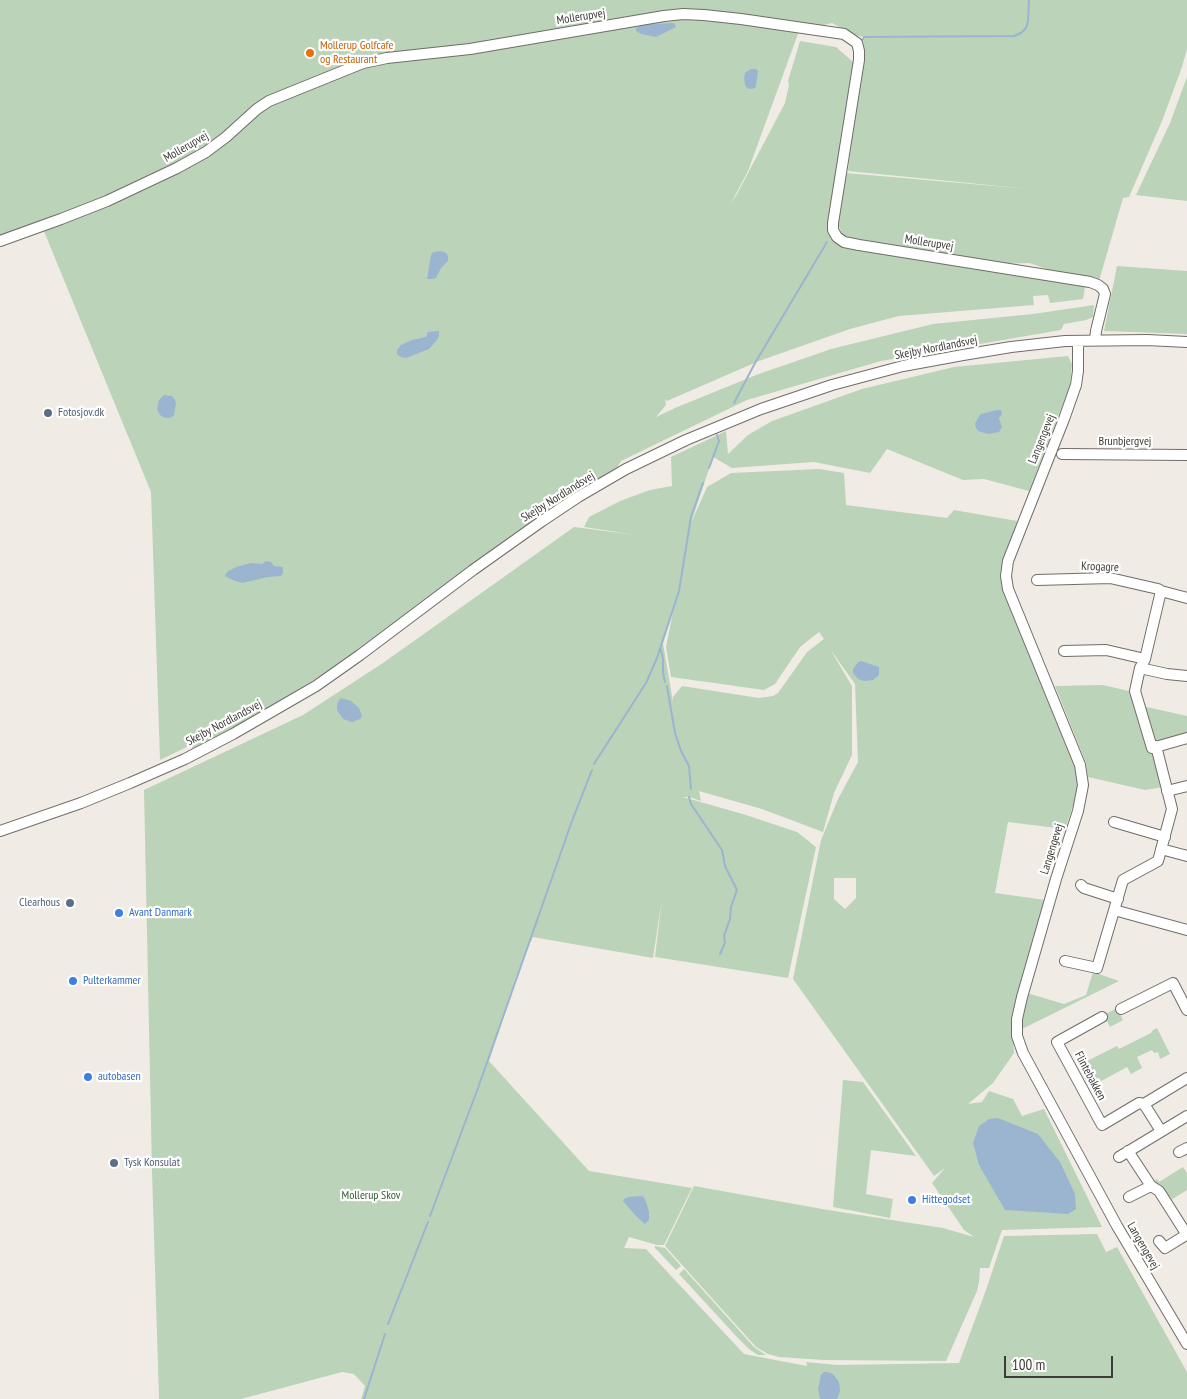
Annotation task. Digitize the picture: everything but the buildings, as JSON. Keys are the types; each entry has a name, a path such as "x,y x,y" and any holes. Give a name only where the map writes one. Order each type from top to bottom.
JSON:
{"street":[{"name":"Mollerupvej","path":"0,241 107,201 178,168 206,152 269,101 363,64 387,58 475,48 664,16 704,14 844,34 856,42 859,60 833,223 833,230 837,237 844,242 1090,282 1098,285 1103,289 1105,298 1095,340"},
{"name":"Skejby Nordlandsvej","path":"0,831 81,803 130,783 185,759 265,716 316,686 360,656 473,570 578,497 686,440 761,409 832,385 903,366 1011,347 1095,340 1187,342"},
{"name":"Langengevej","path":"1078,341 1076,385 1008,561 1006,576 1008,588 1080,765 1083,785 1078,811 1022,997 1017,1020 1017,1036 1023,1053 1117,1226 1187,1344"},
{"name":"Brunbjergvej","path":"1062,454 1187,455"},
{"name":"Krogagre","path":"1037,580 1110,578 1187,598"},
{"path":"1161,591 1135,691 1152,748 1187,738"},
{"path":"1064,651 1106,650 1167,674 1187,676"},
{"path":"1065,961 1097,968 1123,880 1158,861 1172,809 1156,746"},
{"path":"1168,791 1187,786"},
{"path":"1114,822 1165,837"},
{"path":"1161,849 1187,856"},
{"path":"1081,885 1084,888 1118,899"},
{"path":"1114,910 1187,930"},
{"path":"1121,1008 1173,983 1187,1010"},
{"name":"Flintebakken","path":"1102,1018 1057,1042 1102,1125 1139,1103 1144,1104 1187,1078"},
{"path":"1144,1104 1161,1131"},
{"path":"1160,1241 1164,1248 1187,1235 1159,1191 1151,1186 1124,1154 1187,1116"},
{"path":"1129,1197 1151,1186"}],"green space":[{"path":"0,0 1187,0 1187,49 1162,121 1129,197 1123,198 1099,281 1059,273 1029,263 999,264 847,238 842,234 839,226 839,210 846,173 1029,189 848,171 864,37 854,35 832,23 799,31 748,171 730,205 785,103 789,85 788,81 800,41 836,47 853,62 837,173 835,239 1084,285 1083,299 1050,303 1048,295 1033,296 1034,305 899,316 850,329 759,361 667,401 665,399 666,405 656,417 756,375 831,349 933,324 1033,314 1094,305 1093,317 1064,324 1061,330 881,361 747,400 621,461 616,469 516,532 367,645 320,676 236,727 193,749 191,745 160,760 151,492 41,224 0,239"},
{"path":"1187,77 1187,201 1136,195 1170,123"},
{"path":"1117,266 1187,271 1187,334 1104,331"},
{"name":"Mollerup Skov","path":"1068,356 1072,364 1070,386 1029,491 984,479 963,480 887,449 870,473 814,462 732,468 713,457 691,523 707,487 731,473 819,469 844,473 846,505 947,518 954,510 1017,521 1002,575 1076,767 1079,779 1078,791 1065,829 1008,822 995,893 1045,900 1012,1015 1014,1053 993,1083 968,1104 982,1102 989,1091 1013,1099 1022,1116 1044,1109 1102,1227 1002,1230 989,1268 980,1268 977,1291 946,1361 824,1360 779,1357 768,1354 756,1347 665,1246 694,1186 943,1228 974,1237 964,1230 932,1183 945,1168 934,1176 793,979 821,840 838,799 858,762 855,684 830,649 852,686 852,755 834,793 823,832 762,809 699,791 701,801 683,797 797,832 816,847 788,978 655,957 662,899 653,958 533,937 525,954 489,1061 589,1171 692,1188 664,1245 657,1245 629,1237 624,1248 646,1249 744,1354 807,1366 806,1362 837,1365 959,1363 1004,1236 1097,1234 1106,1252 1117,1247 1187,1372 1187,1399 361,1399 365,1386 354,1374 342,1372 241,1399 159,1399 144,790 303,715 383,663 574,527 637,535 584,527 589,517 620,501 650,490 672,486 671,457 726,431 728,454 748,435 772,421 862,389 954,367","holes":["673,612 666,647 671,677 764,690 775,684 800,647 819,632 824,639 807,652 778,693 773,696 759,698 682,686 673,697 673,702 663,643","834,878 856,878 856,898 845,909 834,899"]},
{"path":"1103,685 1133,692 1155,749 1164,787 1145,790 1088,777 1086,763 1055,686"},
{"path":"1142,706 1187,716 1187,735 1159,743 1151,739"},
{"path":"1093,972 1119,981 1020,1030 1027,993 1064,1004 1086,995"},
{"path":"1117,1008 1123,1020 1110,1027 1104,1015"},
{"path":"1157,1028 1170,1054 1160,1059 1158,1052 1154,1053 1152,1050 1137,1057 1142,1068 1131,1074 1127,1067 1092,1086 1081,1064 1117,1046 1119,1049"},
{"path":"843,1080 863,1082 916,1156 871,1150 866,1194 893,1199 890,1218 833,1207"},
{"path":"1183,1167 1187,1173 1187,1190 1171,1200 1163,1188 1153,1182 1157,1179 1159,1182"},
{"path":"655,1246 665,1248 681,1266 676,1270"},
{"path":"684,1269 754,1347 766,1355 758,1355 736,1336 679,1274"}],"water":[{"path":"674,23 676,27 656,37 636,31 636,28 643,25"},
{"path":"751,69 758,71 756,86 751,89 745,85 744,78 745,73"},
{"path":"441,251 446,253 448,261 441,268 436,278 427,279 431,255 433,252"},
{"path":"439,331 437,340 429,349 406,358 397,354 397,350 401,345 426,337 428,332"},
{"path":"164,395 172,396 175,400 176,404 172,417 163,417 157,409 159,400"},
{"path":"1001,410 1002,414 999,418 1002,427 999,432 988,434 978,431 975,424 979,416"},
{"path":"266,561 271,562 274,566 283,567 281,576 242,583 225,576 227,572 236,567 251,563 262,564"},
{"path":"861,661 879,667 879,675 873,680 864,681 858,679 853,673 853,669"},
{"path":"341,698 351,701 359,708 362,716 360,719 352,722 343,719 337,710 337,705"},
{"path":"998,1118 1038,1134 1060,1162 1075,1194 1076,1209 1068,1214 1005,1210 979,1165 973,1143 979,1126 989,1119"},
{"path":"628,1197 644,1197 649,1212 649,1220 645,1224 623,1201"},
{"path":"824,1372 833,1374 839,1382 840,1391 837,1399 820,1399 818,1389 821,1375"}],"waterway":[{"path":"862,41 864,37 1014,36 1026,28 1029,0"},
{"path":"838,159 841,142"},
{"path":"734,403 755,363 827,242"},
{"path":"709,468 719,441 717,435"},
{"path":"594,764 646,683 657,658 679,591 691,517 703,483"},
{"path":"661,650 665,682"},
{"path":"667,686 675,733 681,751 689,766 691,789"},
{"path":"430,1216 592,770"},
{"path":"689,797 691,804 722,850 725,866 737,890 724,936 725,943 720,954"},
{"path":"388,1324 428,1222"},
{"path":"364,1399 385,1334"}],"place":[{"name":"Mollerup Golfcafe og Restaurant","path":"310,53"},
{"name":"Fotosjov.dk","path":"48,413"},
{"name":"Clearhous","path":"70,903"},
{"name":"Avant Danmark","path":"119,913"},
{"name":"Pulterkammer","path":"73,981"},
{"name":"autobasen","path":"88,1077"},
{"name":"Tysk Konsulat","path":"114,1163"},
{"name":"Hittegodset","path":"912,1200"}]}
